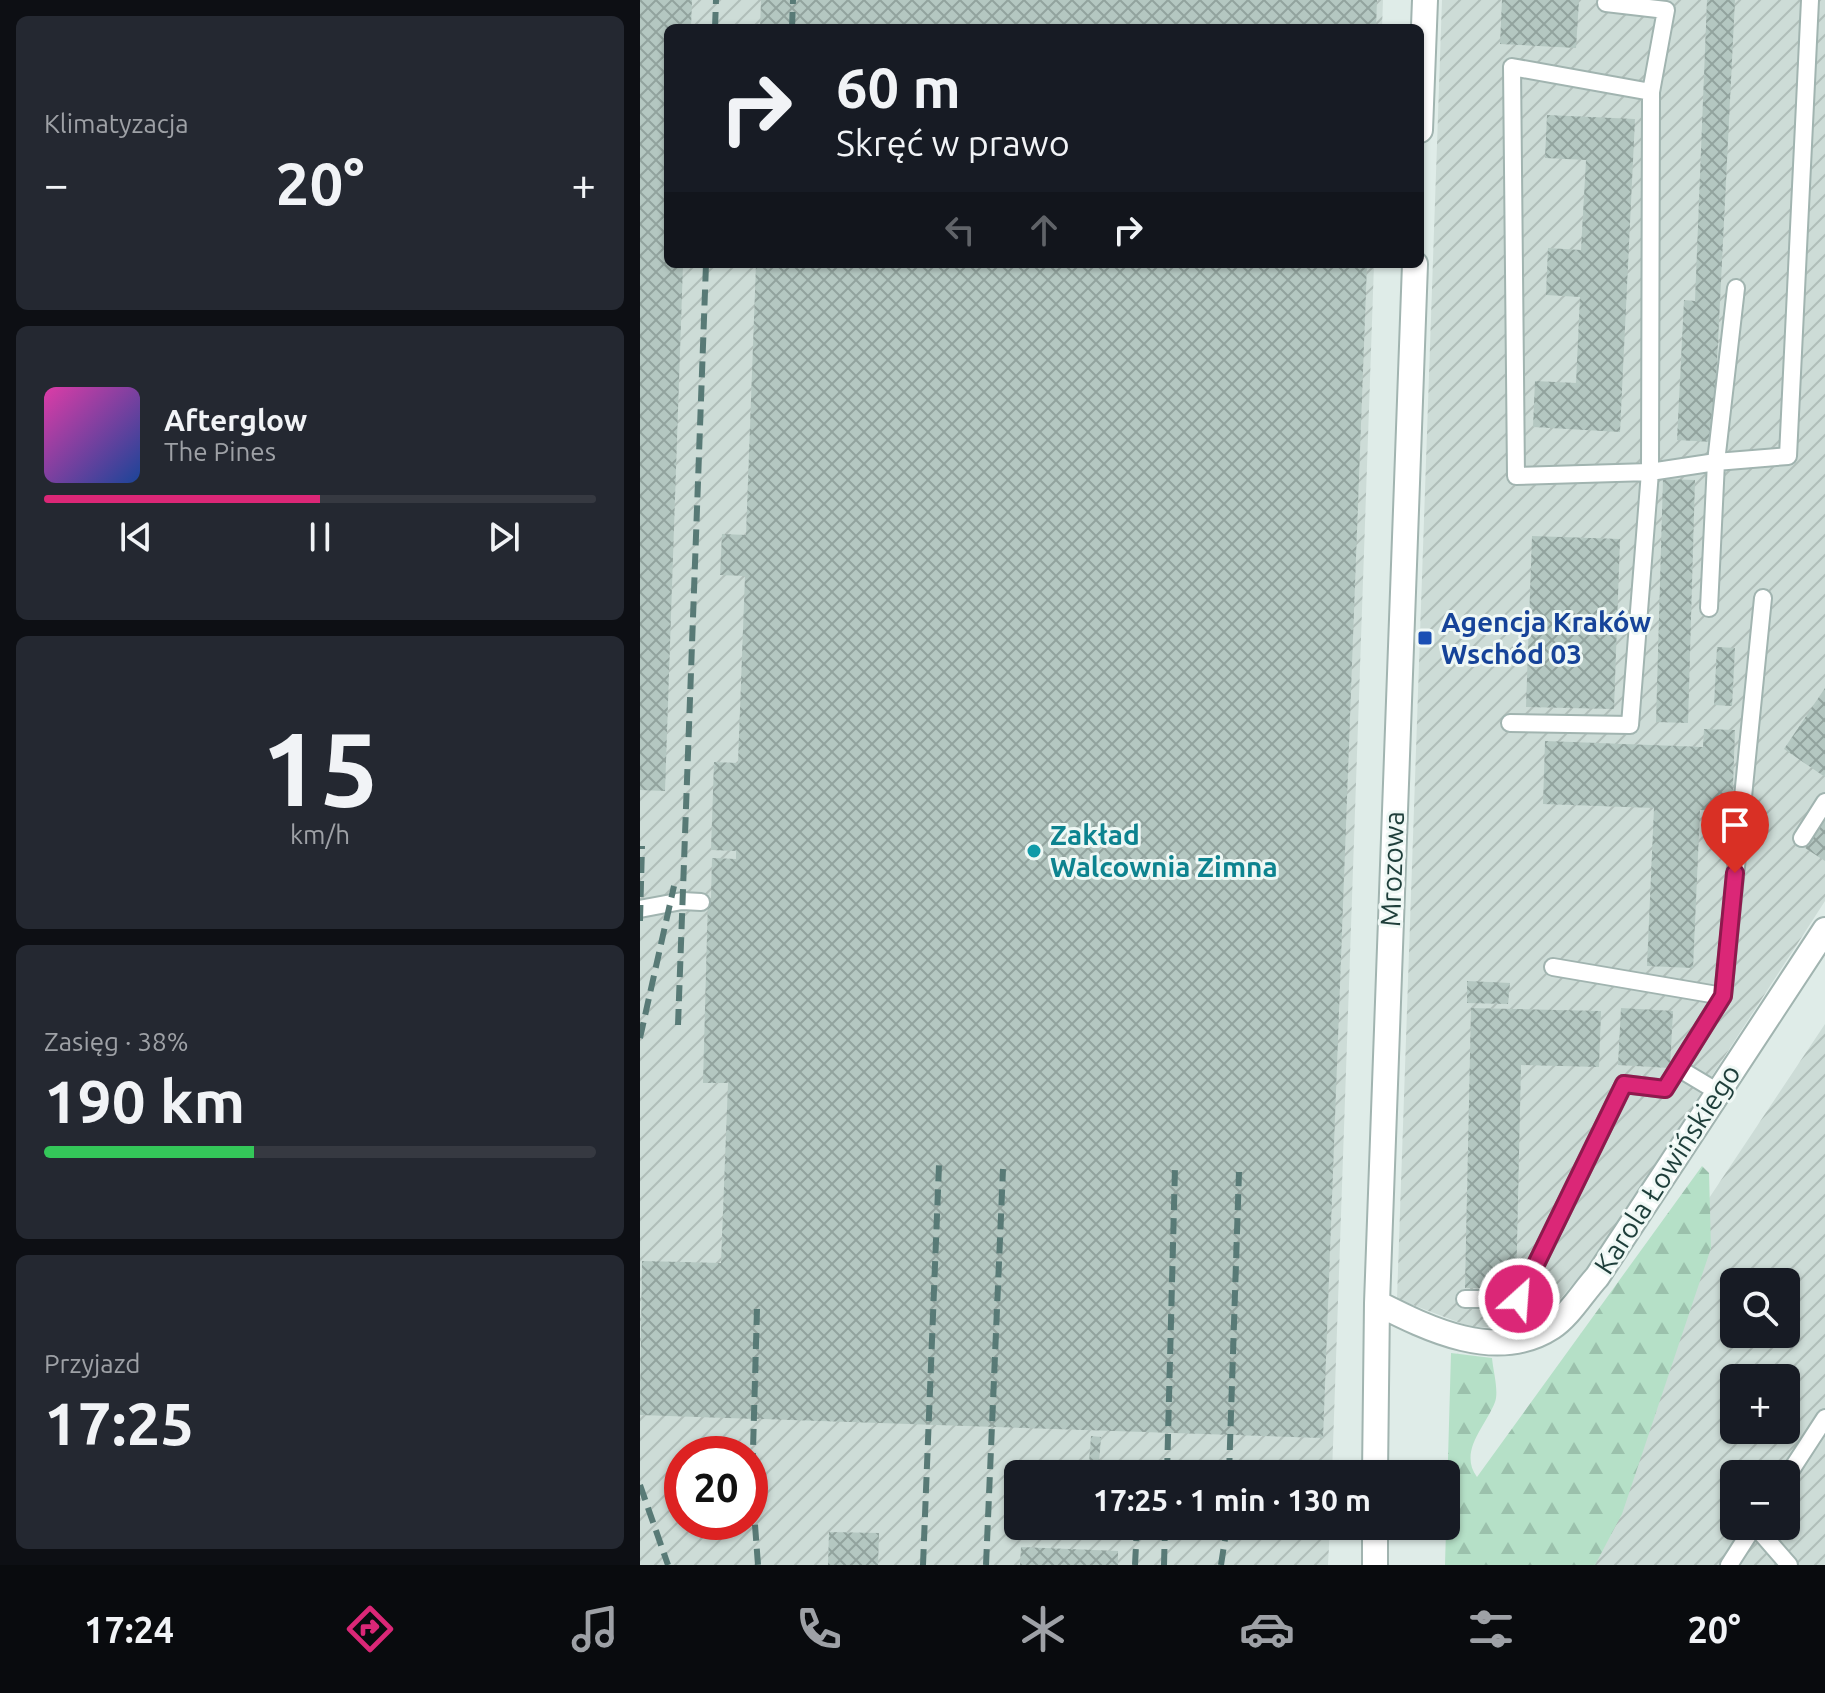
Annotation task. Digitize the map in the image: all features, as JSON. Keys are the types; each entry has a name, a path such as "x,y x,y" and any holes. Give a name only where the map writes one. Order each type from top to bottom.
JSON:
{"street":[{"path":"1424,26 1425,0"},
{"name":"Mrozowa","path":"1375,1460 1377,1303 1415,268"},
{"name":"Karola Łowińskiego","path":"1377,1303 1420,1325 1480,1342 1519,1342 1553,1327 1597,1277 1825,930"},
{"path":"1375,1540 1375,1565"}],"lane":[{"path":"1651,92 1512,67 1516,476 1650,472 1788,456 1810,0"},
{"path":"1510,723 1630,725 1650,472 1651,92 1666,10 1606,3"},
{"path":"1709,608 1716,462 1736,288"},
{"path":"1498,1342 1624,1084 1665,1089 1723,996 1763,598"},
{"path":"1802,838 1825,802"},
{"path":"640,909 682,901 701,902"},
{"path":"1553,967 1723,996"},
{"path":"1678,1068 1718,1092"},
{"path":"1465,1299 1519,1299"},
{"path":"1798,1460 1825,1418"},
{"path":"1729,1565 1745,1540"},
{"path":"1767,1540 1789,1565"}],"shaded area":[{"name":"Zakład Walcownia Zimna","path":"640,0 1383,0 1382,24 664,24 664,268 1374,268 1332,1460 1004,1460 1004,1540 1329,1540 1328,1565 640,1565"},
{"path":"1442,0 1825,0 1825,901 1591,1263 1547,1314 1520,1327 1471,1327 1397,1299"},
{"path":"1825,1024 1825,1565 1546,1565 1594,1371"}],"green space":[{"path":"1702,1166 1709,1173 1711,1248 1622,1514 1595,1565 1445,1565 1446,1540 1460,1540 1460,1460 1448,1460 1451,1353 1492,1358 1496,1397 1472,1448 1472,1467 1477,1477"}],"building":[{"path":"640,0 692,0 691,24 664,24 664,268 683,268 665,791 640,790"},
{"path":"761,0 1377,0 1376,24 760,24"},
{"path":"1502,0 1579,0 1576,48 1500,44"},
{"path":"1707,0 1735,0 1713,442 1677,440 1684,300 1695,301"},
{"path":"1547,115 1635,119 1620,432 1533,427 1535,381 1576,383 1580,297 1546,295 1548,248 1581,250 1586,160 1545,158"},
{"name":"Zakład Walcownia Zimna","path":"756,268 1367,268 1323,1438 640,1415 642,1261 721,1263 728,1083 703,1083 708,898 711,898 712,858 736,859 736,851 711,850 714,762 738,763 745,576 720,575 722,534 746,535"},
{"path":"1663,479 1695,480 1688,723 1656,722"},
{"path":"1532,536 1620,539 1614,709 1526,707"},
{"path":"1717,647 1735,648 1732,706 1714,705"},
{"path":"1825,688 1825,777 1784,749"},
{"path":"1704,729 1735,730 1732,811 1700,810 1693,968 1647,966 1654,808 1543,804 1545,741 1703,747"},
{"path":"1825,817 1825,861 1805,848"},
{"path":"1467,981 1510,983 1508,1004 1467,1003"},
{"path":"1471,1008 1601,1011 1599,1067 1521,1065 1516,1288 1465,1288"},
{"path":"1621,1008 1673,1011 1670,1068 1618,1065"},
{"path":"1091,1436 1101,1437 1099,1460 1089,1460"},
{"path":"829,1532 879,1533 878,1565 828,1565"},
{"path":"1021,1547 1118,1551 1118,1565 1020,1565"}],"railway":[{"path":"715,24 716,0"},
{"path":"792,24 793,0"},
{"path":"678,1025 706,268"},
{"path":"640,921 642,846"},
{"path":"640,1038 674,886"},
{"path":"923,1565 939,1165"},
{"path":"1167,1460 1175,1168"},
{"path":"986,1565 1003,1169"},
{"path":"1229,1460 1239,1172"},
{"path":"757,1309 752,1485 758,1565"},
{"path":"640,1485 668,1565"},
{"path":"1135,1565 1136,1540"},
{"path":"1164,1565 1165,1540"},
{"path":"1221,1565 1225,1540"}],"place":[{"name":"Agencja Kraków Wschód 03","path":"1425,638"},
{"name":"Zakład Walcownia Zimna","path":"1034,851"}],"route":[{"path":"1519,1299 1624,1084 1665,1089 1723,996 1735,873"}]}
